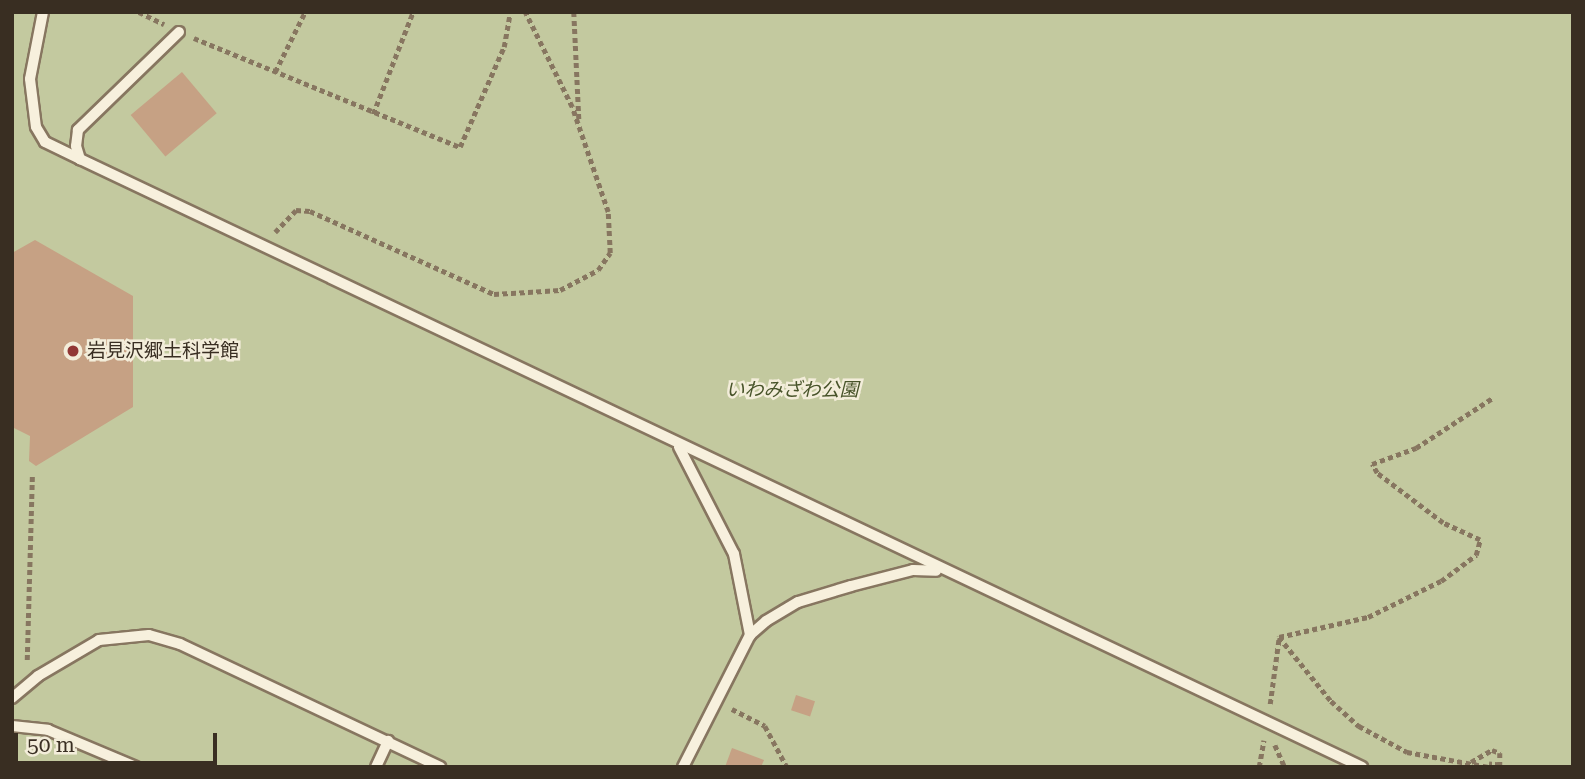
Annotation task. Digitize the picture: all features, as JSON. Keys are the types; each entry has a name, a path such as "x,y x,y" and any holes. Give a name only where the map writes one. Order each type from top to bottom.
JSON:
{"lane":[{"path":"43,12 30,79 36,127 45,142 942,571 1362,767"},
{"path":"80,159 76,146 78,130 179,32"},
{"path":"678,445 734,554 750,635"},
{"path":"683,767 750,635 798,602 912,570 942,571"},
{"path":"12,698 38,676 99,640 149,635 180,644 440,767"},
{"path":"12,726 48,730 136,767"},
{"path":"376,767 388,741"}],"path":[{"path":"139,12 179,32 460,148 504,47 510,12"},
{"path":"275,72 305,12"},
{"path":"373,114 413,12"},
{"path":"268,249 286,218 296,210 310,211 495,294 528,294 576,285 598,270 610,254 608,212 579,125 525,12"},
{"path":"574,12 579,125"},
{"path":"1279,637 1368,617 1441,581 1476,555 1480,540 1443,523 1377,473 1372,464 1416,448 1494,397"},
{"path":"30,658 32,476"},
{"path":"1259,767 1279,637"},
{"path":"1279,637 1331,701 1359,726 1407,752 1431,760 1500,765 1500,753 1492,750 1471,762"},
{"path":"718,702 765,726 787,767"}],"green space":[{"name":"いわみざわ公園","path":"12,12 1573,12 1573,767 12,767"}],"building":[{"path":"182,72 217,113 165,156 131,115"},
{"name":"岩見沢郷土科学館","path":"35,240 133,296 133,407 36,466 29,461 30,436 12,427 12,253"},
{"path":"796,695 815,701 810,716 791,710"},
{"path":"732,748 764,760 761,767 725,767"}],"place":[{"name":"岩見沢郷土科学館","path":"73,351"}]}
